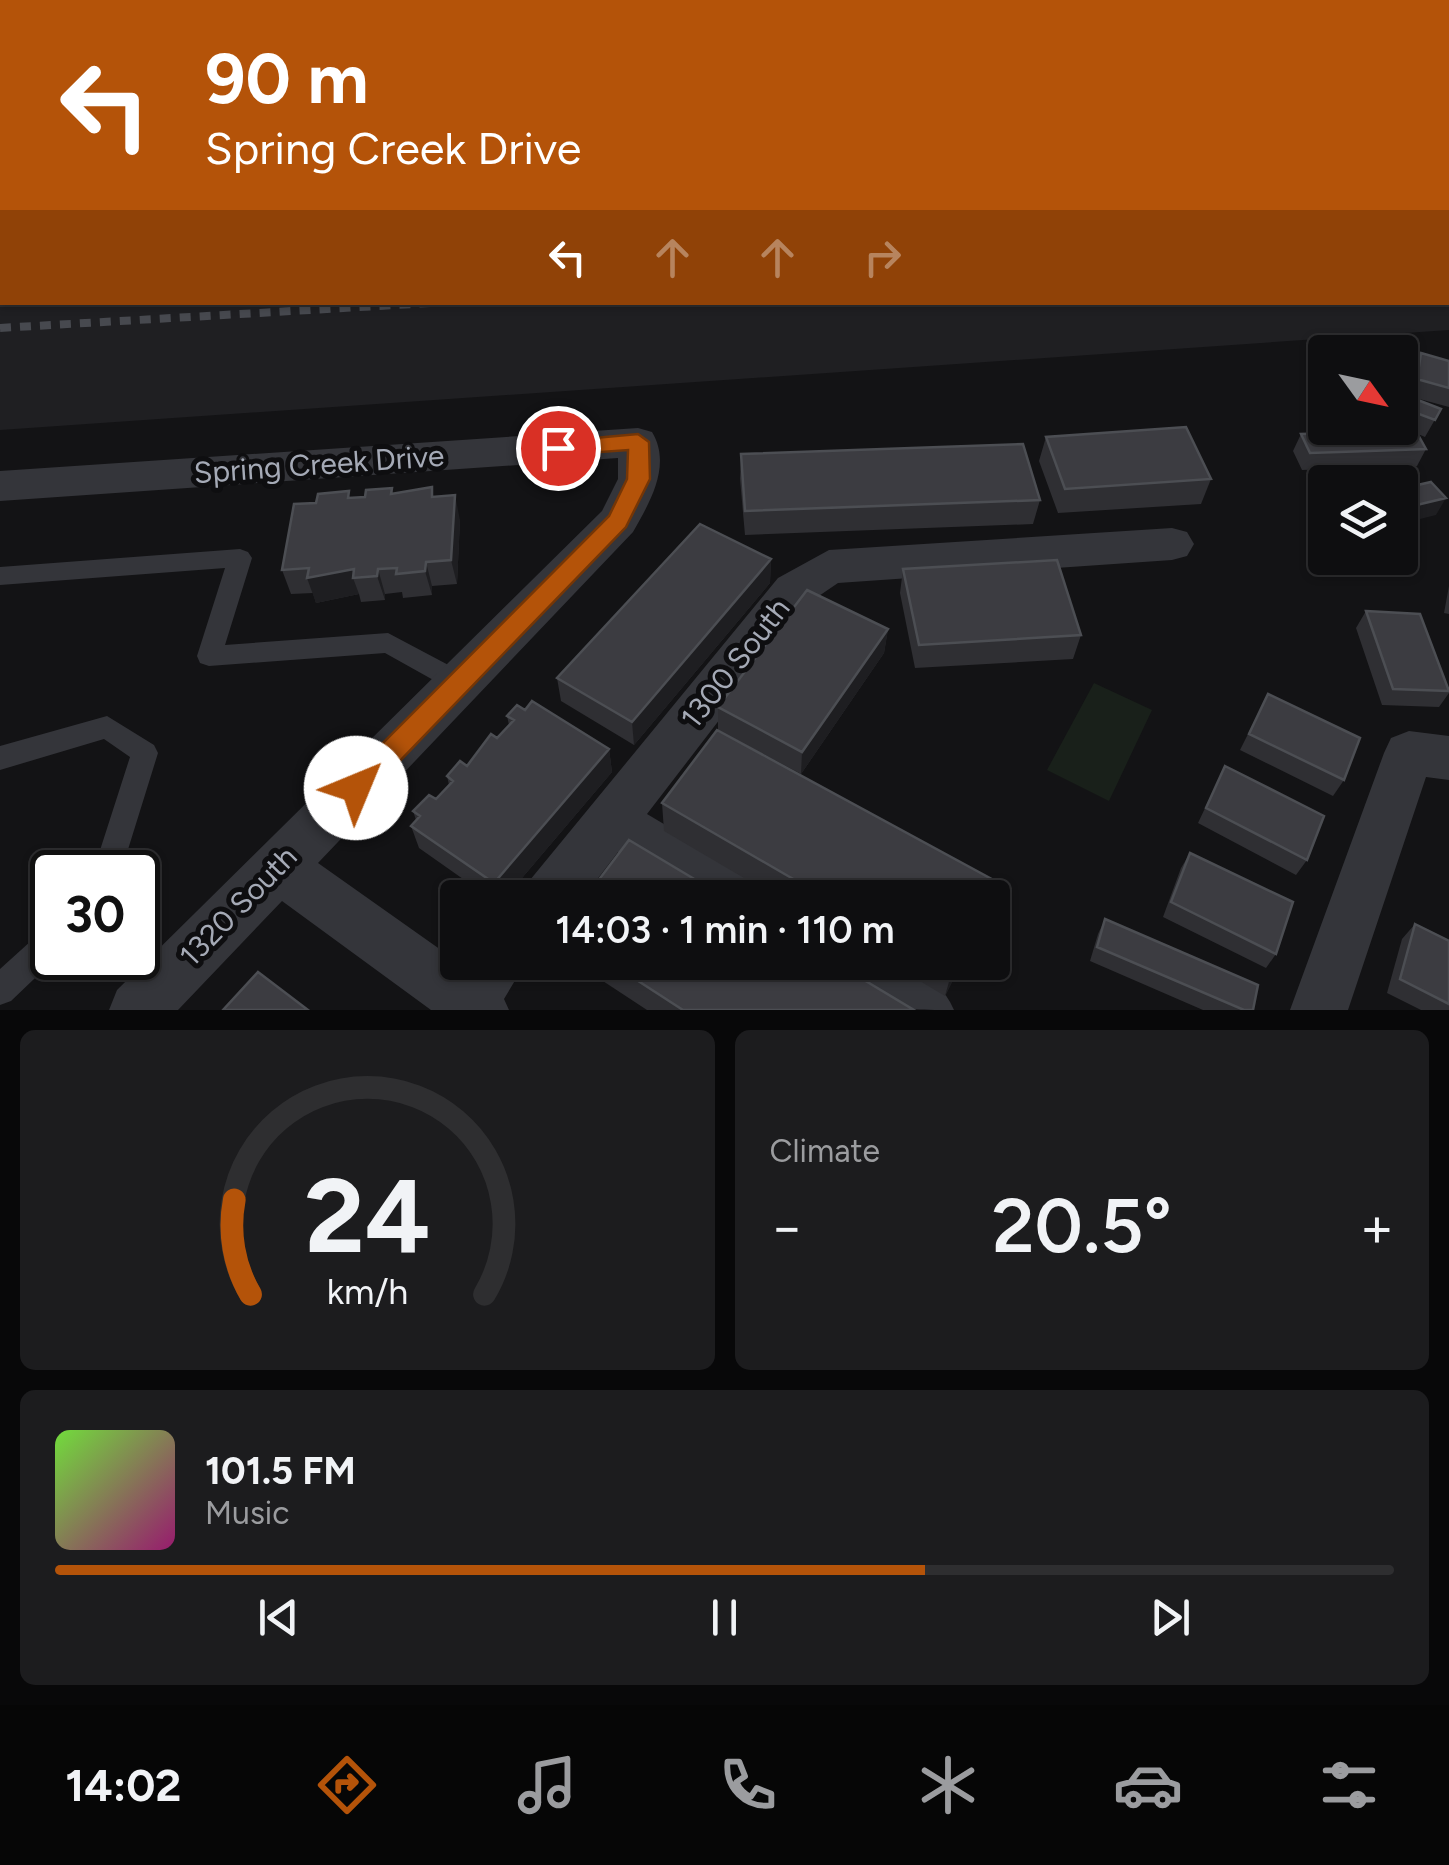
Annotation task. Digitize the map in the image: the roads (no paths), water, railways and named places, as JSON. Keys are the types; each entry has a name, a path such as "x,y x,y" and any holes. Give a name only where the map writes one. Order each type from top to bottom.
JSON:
{"street":[{"name":"Spring Creek Drive","path":"0,486 638,442"},
{"name":"1320 South","path":"138,1010 618,521 638,479 638,442"},
{"name":"1300 South","path":"563,880 794,590 829,567 1172,544"},
{"path":"1319,1010 1410,753 1438,756"},
{"path":"611,820 710,880"},
{"path":"277,866 482,991"},
{"path":"876,980 925,1010"}],"lane":[{"path":"0,576 240,558 210,656 388,643 462,684"},
{"path":"0,758 107,726 144,753 113,850"},
{"path":"0,990 30,961"}],"railway":[{"path":"0,328 395,305"}]}
